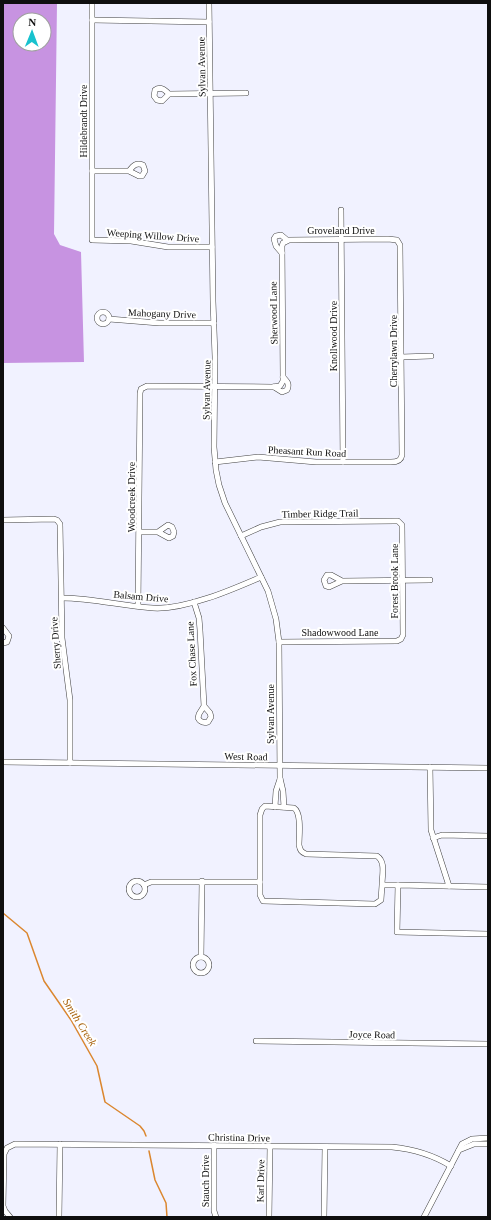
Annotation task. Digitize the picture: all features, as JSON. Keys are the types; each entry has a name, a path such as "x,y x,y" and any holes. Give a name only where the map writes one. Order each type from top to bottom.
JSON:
{"street":[{"name":"Hildebrandt Drive","path":"92,3 92,240"},
{"name":"Sylvan Avenue","path":"209,3 215,357 215,462 221,492 274,609 279,642 280,778"},
{"path":"92,20 209,22"},
{"path":"169,94 246,93"},
{"path":"92,171 129,170"},
{"name":"Knollwood Drive","path":"341,210 343,462"},
{"name":"Groveland Drive","path":"282,253 276,246 274,239 276,236 281,235 286,241 395,239 398,241"},
{"name":"Weeping Willow Drive","path":"92,240 131,241 168,247 212,247"},
{"name":"Sherwood Lane","path":"274,387 281,385 283,377 282,246 286,241"},
{"name":"Cherrylawn Drive","path":"398,241 400,245 402,455 399,460"},
{"name":"Mahogany Drive","path":"109,319 159,323 214,323"},
{"path":"401,357 432,356"},
{"path":"215,387 274,387 282,392 287,390 289,386 283,377"},
{"name":"Woodcreek Drive","path":"138,606 141,389 147,386 215,387"},
{"name":"Pheasant Run Road","path":"215,462 258,457 316,462 391,462 399,460"},
{"name":"Sherry Drive","path":"3,520 54,520 59,522 61,528 62,642 70,700 70,763"},
{"name":"Timber Ridge Trail","path":"241,536 261,527 280,522 395,521 401,523"},
{"name":"Forest Brook Lane","path":"401,523 403,528 403,635 401,639"},
{"path":"140,532 158,532"},
{"name":"Balsam Drive","path":"62,598 86,599 138,606 171,607 194,602 261,578"},
{"path":"342,580 430,580"},
{"name":"Fox Chase Lane","path":"194,602 199,618 204,706"},
{"path":"3,628 9,636 7,642 3,643"},
{"name":"Shadowwood Lane","path":"279,642 397,641 401,639"},
{"name":"West Road","path":"3,762 488,768"},
{"path":"430,767 430,824 433,838 449,886"},
{"path":"275,807 276,791 280,778"},
{"path":"280,778 284,807"},
{"path":"265,806 275,807 294,808 299,812 299,845 302,852 306,854 377,856 381,859 381,900 375,904 265,902 261,899 260,813 265,806"},
{"path":"433,838 442,835 488,836"},
{"path":"201,957 202,881"},
{"path":"144,885 151,882 260,882"},
{"path":"382,885 488,887"},
{"path":"398,885 397,932 488,934"},
{"name":"Joyce Road","path":"256,1041 488,1044"},
{"path":"424,1217 462,1144 468,1140 476,1138 488,1138"},
{"name":"Christina Drive","path":"9,1216 4,1209 3,1157 7,1148 15,1144 403,1148 425,1154 451,1166"},
{"path":"59,1217 60,1144"},
{"path":"459,1150 474,1144 488,1144"},
{"name":"Stauch Drive","path":"214,1145 214,1211 216,1217"},
{"name":"Karl Drive","path":"269,1217 270,1146"},
{"path":"324,1217 325,1147"}],"shaded area":[{"path":"3,3 57,3 54,234 60,245 81,252 84,362 3,363"}],"waterway":[{"name":"Smith Creek","path":"3,913 27,933 44,981 71,1020 97,1066 105,1102 140,1126 146,1136"},
{"name":"Smith Creek","path":"149,1151 155,1180 166,1203 167,1217"}]}
